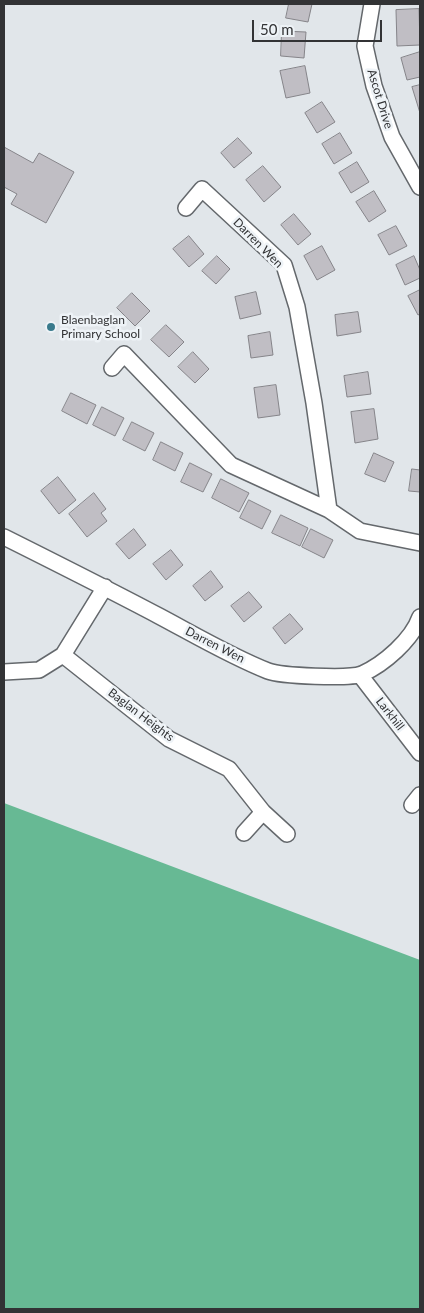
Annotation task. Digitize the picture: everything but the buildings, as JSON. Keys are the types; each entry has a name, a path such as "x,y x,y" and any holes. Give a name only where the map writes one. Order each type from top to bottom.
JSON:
{"street":[{"name":"Ascot Drive","path":"372,4 365,46 374,86 392,137 420,186"},
{"name":"Darren Wen","path":"186,208 202,189 284,266 297,307 314,403 329,510"},
{"path":"112,368 124,354 231,466 329,510 360,531 420,543"},
{"name":"Darren Wen","path":"4,537 269,671 315,677 360,675 388,658 416,628 420,617"},
{"path":"4,672 40,670 63,654 105,587"},
{"name":"Baglan Heights","path":"63,654 169,739 229,769 263,812 287,834"},
{"name":"Larkhill","path":"360,675 420,753"},
{"path":"244,833 263,812"}],"green space":[{"path":"4,803 420,960 420,1309 4,1309"}],"place":[{"name":"Blaenbaglan Primary School","path":"51,327"}]}
